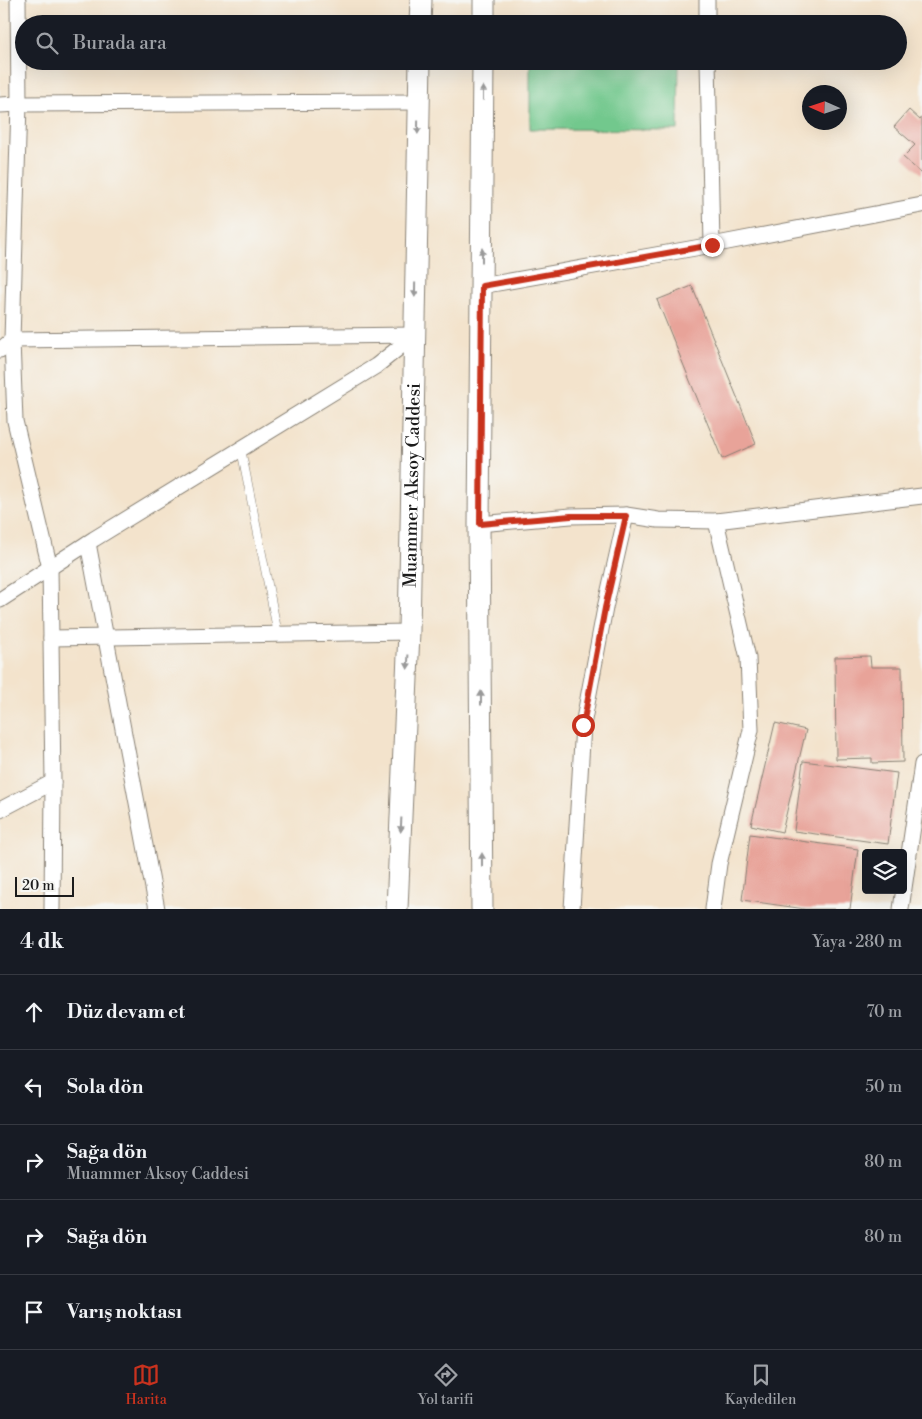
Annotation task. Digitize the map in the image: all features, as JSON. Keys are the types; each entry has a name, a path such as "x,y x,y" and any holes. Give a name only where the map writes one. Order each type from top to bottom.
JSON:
{"main road":[{"path":"420,15 421,0"},
{"path":"484,0 484,15"},
{"name":"Muammer Aksoy Caddesi","path":"397,909 409,632 420,70"},
{"path":"482,909 480,524 483,70"}],"street":[{"path":"18,0 18,15"},
{"path":"707,0 707,15"},
{"path":"19,70 19,104 6,345 15,420 50,568 53,782 52,909"},
{"path":"708,70 712,245"},
{"path":"0,106 19,104 419,102"},
{"path":"482,286 922,205"},
{"path":"6,345 414,335"},
{"path":"0,600 88,543 376,366 414,335"},
{"path":"480,524 571,516 626,516 658,520 716,521 922,496"},
{"path":"572,909 583,725 605,608 626,516"},
{"path":"713,909 719,864 751,730 748,658 716,521"},
{"path":"88,543 157,909"},
{"path":"51,638 409,632"},
{"path":"901,909 922,764"},
{"path":"0,810 53,782"}],"lane":[{"path":"241,449 278,634"}],"green space":[{"path":"530,70 679,70 678,130 530,129"}],"building":[{"path":"909,110 920,120 922,117 922,174 903,157 915,145 894,127"},
{"path":"692,286 756,444 722,459 657,300"},
{"path":"870,656 871,667 902,667 903,762 872,763 872,758 836,759 835,657"},
{"path":"775,723 806,730 782,832 751,825"},
{"path":"803,761 897,773 888,844 794,831"},
{"path":"750,834 858,849 850,909 805,909 742,900"}],"route":[{"path":"583,725 605,608 626,516 571,516 480,524 482,286 712,245"}]}
